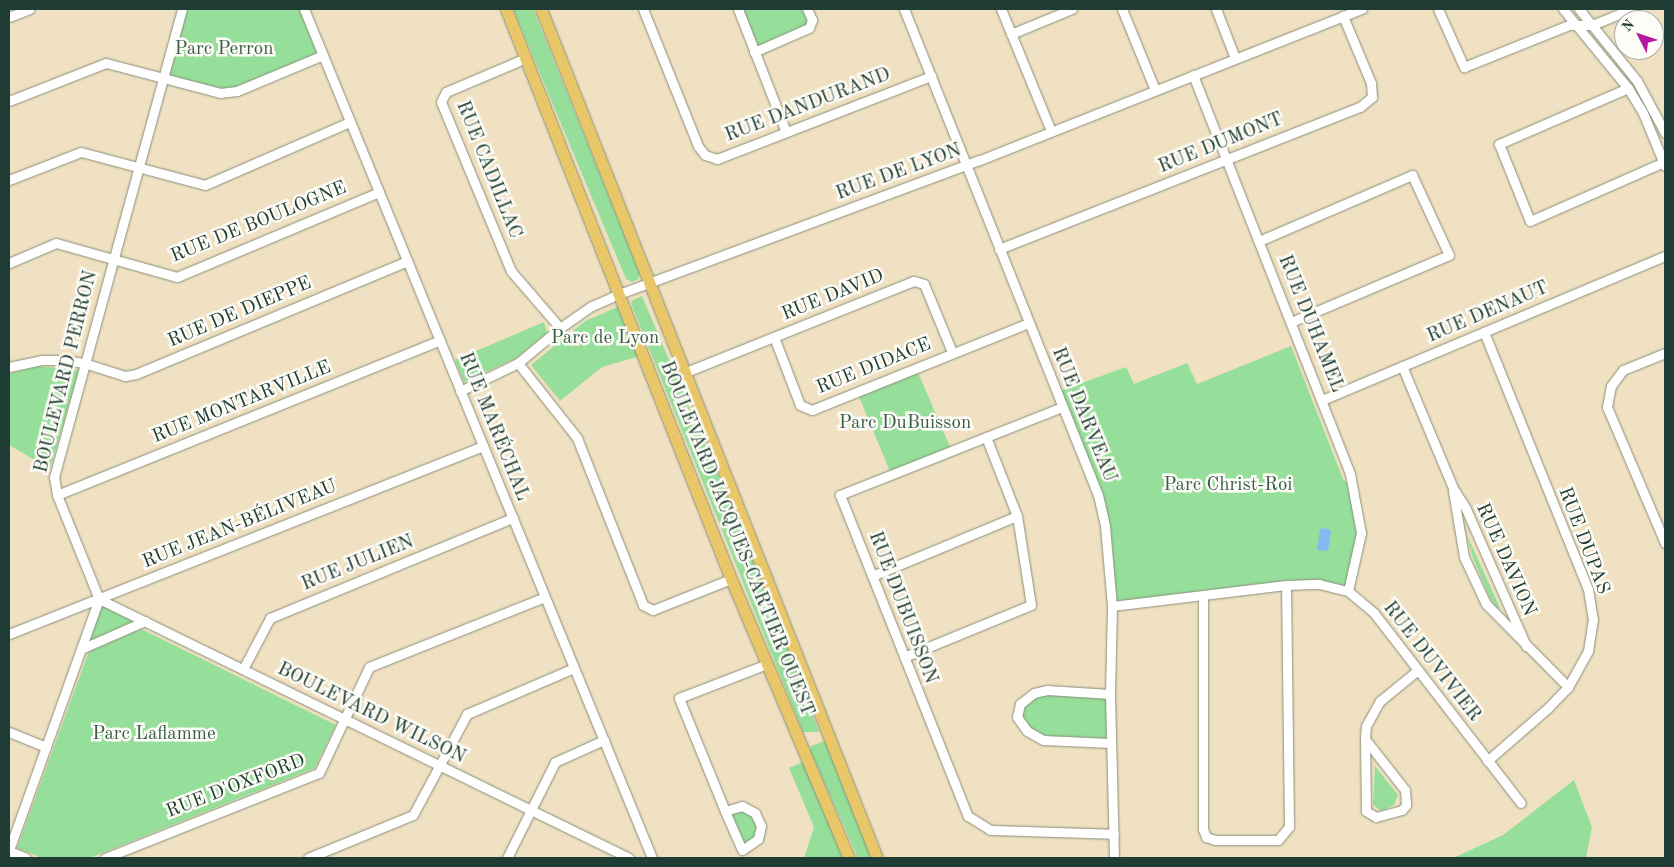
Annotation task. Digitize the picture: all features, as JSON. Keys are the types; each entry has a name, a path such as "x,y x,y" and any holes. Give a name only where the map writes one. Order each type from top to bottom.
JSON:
{"main road":[{"name":"BOULEVARD JACQUES-CARTIER OUEST","path":"506,9 731,579 849,858"},
{"name":"BOULEVARD JACQUES-CARTIER OUEST","path":"541,9 877,858"}],"street":[{"path":"9,17 30,9"},
{"name":"BOULEVARD PERRON","path":"99,599 57,495 54,477 182,9"},
{"name":"RUE MARÉCHAL","path":"304,9 652,858"},
{"name":"RUE DANDURAND","path":"643,9 698,146 705,155 717,158 931,76"},
{"path":"738,9 786,132"},
{"path":"754,52 809,28 812,20 807,9"},
{"name":"RUE DARVEAU","path":"904,9 1098,496 1105,526 1112,606 1110,694 1114,858"},
{"path":"1001,9 1052,131"},
{"path":"1011,34 1072,9"},
{"path":"1122,9 1155,90"},
{"path":"1216,9 1235,58"},
{"name":"RUE DE LYON","path":"460,391 518,363 560,328 592,306 619,294 967,165 1362,9"},
{"path":"1438,9 1464,66 1575,24 1592,25 1631,9"},
{"path":"1564,9 1628,88 1643,113 1664,164 1530,221 1499,144 1628,88"},
{"path":"1579,9 1637,81 1665,132"},
{"name":"RUE DUMONT","path":"999,249 1360,107 1372,97 1371,83 1343,16"},
{"path":"9,101 106,63 220,93 237,91 323,55"},
{"name":"RUE CADILLAC","path":"526,58 446,92 441,102 511,271 560,328"},
{"name":"RUE DUHAMEL","path":"1194,75 1350,474 1361,533 1348,591"},
{"path":"9,180 81,152 205,185 350,122"},
{"path":"1259,240 1412,175 1449,255 1291,322"},
{"name":"RUE DE BOULOGNE","path":"9,263 56,243 176,278 379,192"},
{"name":"RUE DENAUT","path":"1322,400 1665,256"},
{"name":"RUE DE DIEPPE","path":"84,363 125,376 136,374 407,261"},
{"name":"RUE DAVID","path":"686,372 914,281 924,284 952,352"},
{"name":"RUE DIDACE","path":"774,337 800,405 812,410 1028,323"},
{"name":"RUE DUPAS","path":"1484,332 1588,589 1593,619 1588,651 1568,687 1549,707 1487,760"},
{"name":"RUE MONTARVILLE","path":"57,495 440,340"},
{"path":"1665,353 1623,370 1611,386 1607,407 1662,525 1665,543"},
{"path":"9,367 41,360 84,363"},
{"path":"518,363 577,438 643,605 653,610 731,579"},
{"name":"RUE DAVION","path":"1402,366 1453,488 1466,509 1526,646"},
{"name":"RUE DUBUISSON","path":"1062,407 840,495 964,809 974,821 990,830 1114,834"},
{"path":"904,657 1032,605 1017,516 986,437"},
{"name":"RUE JEAN-BÉLIVEAU","path":"9,634 483,446"},
{"name":"RUE DAVION","path":"1453,488 1464,557 1486,604 1568,687"},
{"path":"872,576 1017,516"},
{"name":"RUE JULIEN","path":"243,669 270,618 512,518"},
{"name":"RUE DUVIVIER","path":"1112,606 1203,597 1286,585 1319,584 1348,591 1374,613 1521,803"},
{"path":"1203,597 1203,830 1206,837 1215,840 1278,840 1289,827 1286,585"},
{"name":"RUE D'OXFORD","path":"105,858 319,773 369,667 545,596"},
{"path":"26,858 9,850 99,599"},
{"name":"BOULEVARD WILSON","path":"99,599 629,858"},
{"path":"81,649 145,621"},
{"path":"725,810 742,806 755,813 761,826 758,839 742,850 725,810 679,698 767,664"},
{"path":"308,858 413,815 471,710 574,668"},
{"path":"1365,739 1405,790 1406,805 1402,810 1376,817 1366,811 1365,739 1366,726 1380,701 1418,670"},
{"path":"1110,694 1047,690 1034,693 1020,704 1017,717 1027,731 1043,740 1111,743"},
{"path":"9,732 46,747"},
{"path":"506,858 555,762 604,740"}],"green space":[{"name":"Parc Perron","path":"182,9 304,9 323,55 220,93 164,77"},
{"path":"513,9 533,9 640,274 638,279 632,282 626,279"},
{"path":"738,9 807,9 809,28 754,52"},
{"path":"642,296 763,581 819,732 803,732 632,306 631,301"},
{"name":"Parc de Lyon","path":"620,306 640,356 602,367 560,401 531,365 585,321"},
{"path":"544,322 547,333 516,358 464,382 455,360"},
{"name":"Parc Christ-Roi","path":"1291,346 1343,479 1355,490 1360,521 1348,591 1319,584 1112,606 1105,526 1057,392 1126,367 1134,384 1187,363 1197,384"},
{"path":"37,366 79,370 50,469 9,445 9,374"},
{"name":"Parc DuBuisson","path":"916,368 951,449 891,474 857,392"},
{"path":"1467,535 1500,608 1498,609 1490,598 1473,558"},
{"path":"99,599 145,621 81,649"},
{"name":"Parc Laflamme","path":"141,629 336,725 315,768 90,858 42,858 17,848 89,651"},
{"path":"1034,693 1110,694 1111,743 1043,740 1017,717 1020,704"},
{"path":"825,741 873,858 858,858 810,750 811,746"},
{"path":"803,762 843,858 804,858 814,827 789,768"},
{"path":"1375,766 1398,795 1394,805 1381,811 1373,805"},
{"path":"1574,780 1592,827 1586,858 1453,858 1503,835"},
{"path":"742,811 752,815 758,826 755,837 743,845 730,812"}],"water":[{"path":"1320,529 1331,530 1328,551 1317,550"}]}
